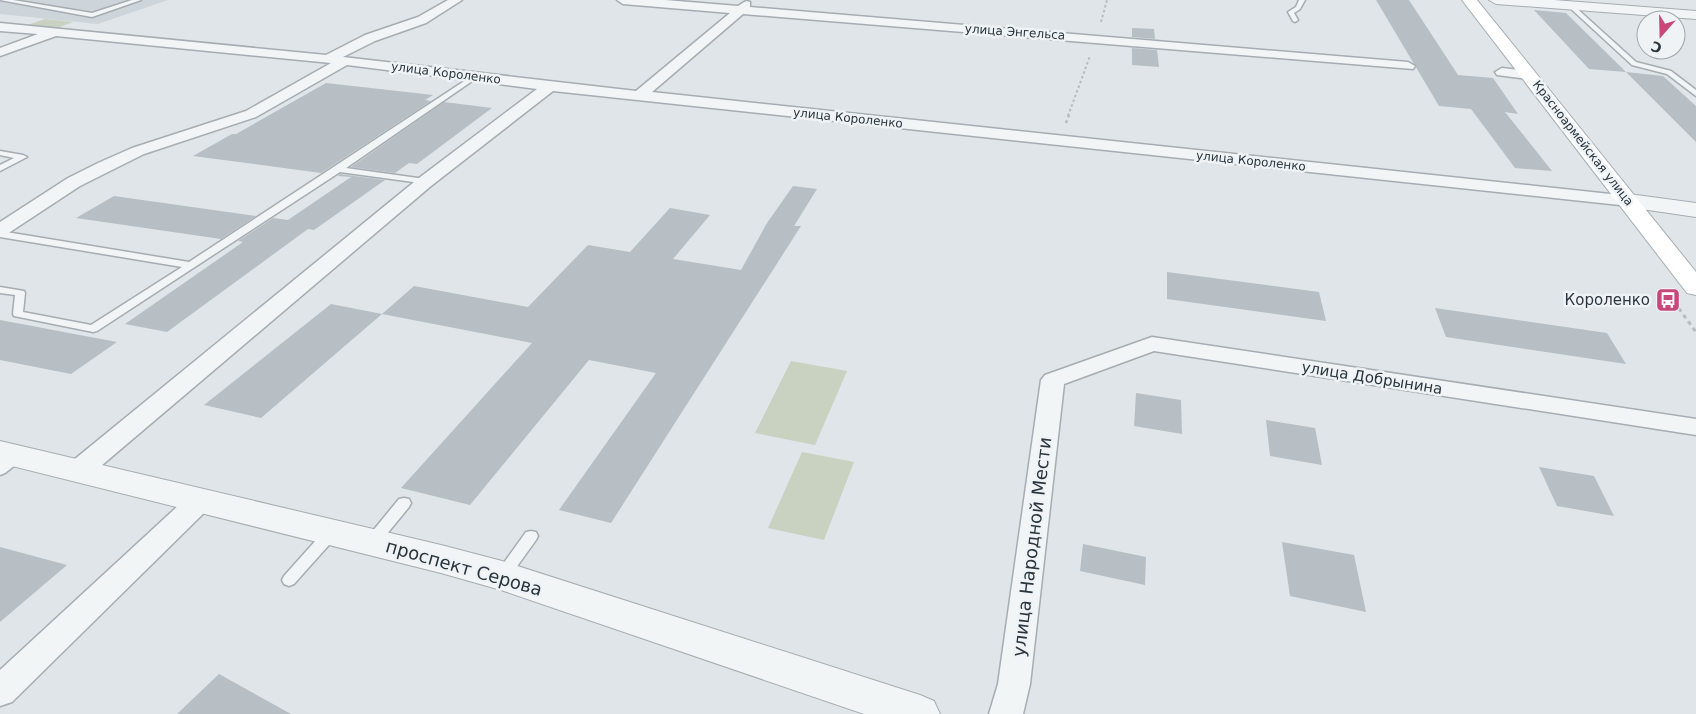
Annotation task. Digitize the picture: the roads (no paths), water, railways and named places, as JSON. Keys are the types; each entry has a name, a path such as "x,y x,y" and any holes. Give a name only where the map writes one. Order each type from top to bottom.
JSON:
{"main road":[{"name":"Красноармейская улица","path":"1469,0 1696,288"}],"street":[{"path":"328,59 370,38 422,20 456,0"},
{"name":"улица Энгельса","path":"623,0 1408,66"},
{"path":"640,95 752,0"},
{"path":"1496,0 1696,15"},
{"name":"улица Короленко","path":"0,27 328,59 550,86 1696,210"},
{"path":"0,52 55,32"},
{"path":"0,230 74,182 104,167 138,151 251,114 345,61"},
{"path":"1502,72 1529,75"},
{"path":"79,470 425,182 550,86"},
{"name":"улица Добрынина","path":"1053,380 1152,344 1696,427"},
{"name":"улица Народной Мести","path":"1006,714 1014,684 1053,380"},
{"name":"проспект Серова","path":"6,459 79,470 502,576 920,714"},
{"path":"0,691 200,500"}],"lane":[{"path":"2,0 92,15 138,0"},
{"path":"1295,20 1291,12 1298,8 1302,0"},
{"path":"1572,6 1634,64 1669,72 1696,94"},
{"path":"0,290 20,293 18,314 93,329 338,170 474,77"},
{"path":"0,153 23,156 0,168"},
{"path":"338,170 425,182"},
{"path":"0,234 190,265"},
{"path":"372,542 404,503"},
{"path":"289,580 332,532"},
{"path":"502,576 531,536"}],"place":[{"name":"Короленко","path":"1668,300"}]}
